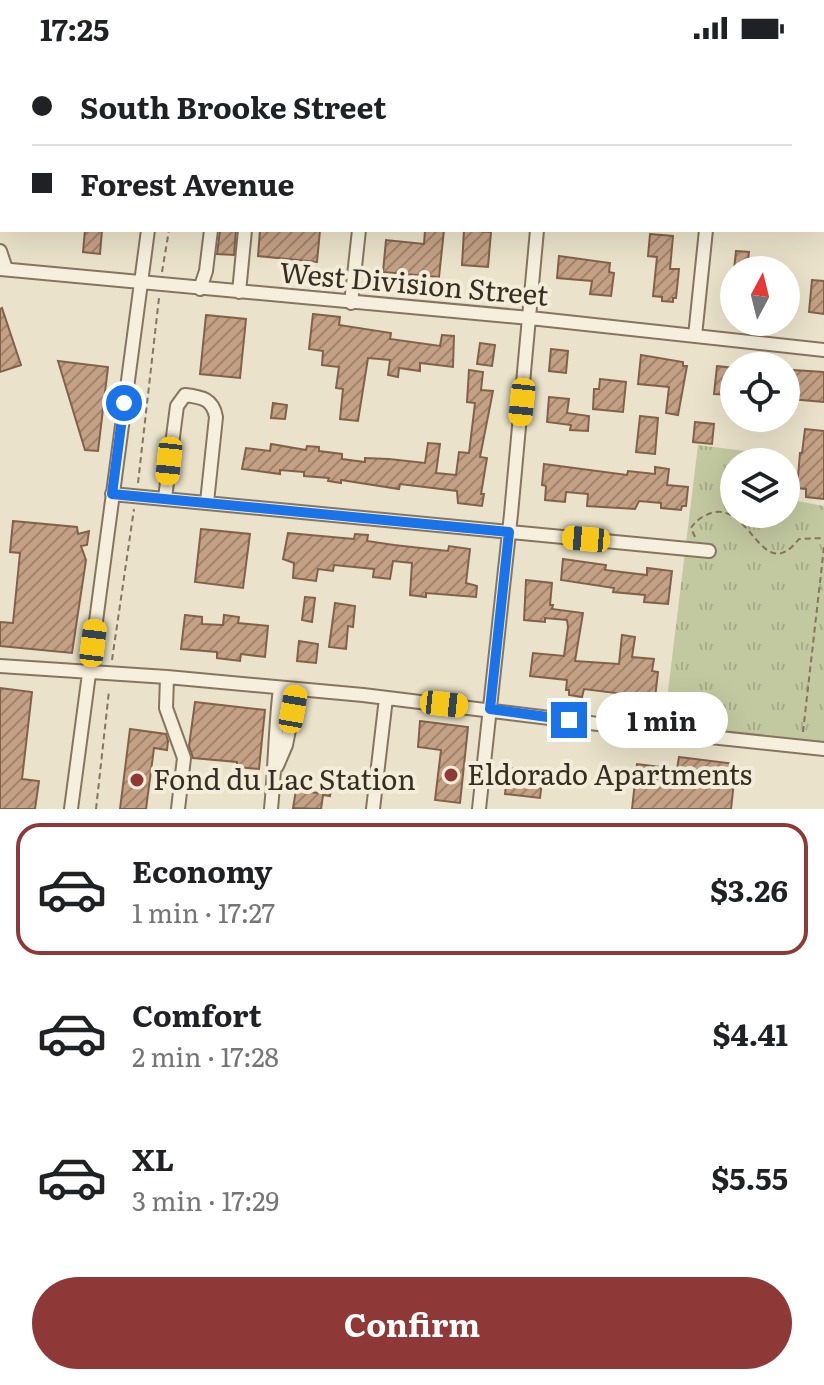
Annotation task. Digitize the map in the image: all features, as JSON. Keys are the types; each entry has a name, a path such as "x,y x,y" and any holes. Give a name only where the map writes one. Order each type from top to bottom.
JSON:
{"street":[{"path":"71,809 148,232"},
{"path":"200,289 206,271 211,232"},
{"path":"239,292 245,232"},
{"path":"351,303 359,232"},
{"path":"479,809 537,232"},
{"path":"695,336 706,232"},
{"path":"0,251 3,269"},
{"name":"West Division Street","path":"3,269 530,318 824,350"},
{"path":"165,498 177,406 185,395 204,397 214,406 216,417 207,502"},
{"path":"112,494 709,551"},
{"path":"0,666 167,677 386,698 824,749"},
{"path":"167,677 166,708 184,758 178,809"},
{"path":"271,809 280,688"},
{"path":"275,772 286,745 297,690"},
{"path":"373,809 386,698"}],"path":[{"path":"112,660 169,232"},
{"path":"709,551 694,536 691,528 708,514 719,512 738,519 767,552 785,553 799,539 824,538"},
{"path":"801,748 824,547"},
{"path":"96,809 109,691"}],"green space":[{"path":"698,445 722,448 720,528 800,528 800,502 824,506 824,749 663,732"}],"building":[{"path":"85,232 102,232 100,254 83,252"},
{"path":"220,232 236,232 234,255 217,254"},
{"path":"260,232 320,232 317,262 258,256"},
{"path":"425,232 444,232 439,277 383,272 386,240 424,244"},
{"path":"464,232 491,232 488,267 462,265"},
{"path":"650,234 673,236 670,269 679,269 673,302 653,296 657,257 648,256"},
{"path":"736,251 749,252 749,256 735,256"},
{"path":"559,256 610,263 609,272 614,273 611,296 590,294 592,281 557,278"},
{"path":"812,280 824,281 824,314 809,312"},
{"path":"0,309 21,365 0,372"},
{"path":"313,314 340,317 339,325 391,333 390,339 440,346 442,335 454,336 453,367 420,363 420,371 399,368 398,377 388,375 390,360 368,358 358,421 340,419 343,389 336,388 339,367 322,365 323,351 309,349"},
{"path":"206,315 246,319 240,378 200,374"},
{"path":"480,343 495,345 492,366 477,364"},
{"path":"551,349 568,351 566,373 549,371"},
{"path":"641,355 683,362 683,366 687,366 678,415 666,413 669,387 638,384"},
{"path":"58,361 108,367 98,451 85,450"},
{"path":"717,366 720,366 720,394 714,394"},
{"path":"469,370 483,372 481,390 493,391 480,457 487,458 482,506 458,503 457,491 400,484 399,489 341,480 341,483 328,481 329,478 304,476 304,472 280,470 280,474 242,469 246,448 270,451 271,444 306,450 307,446 319,447 319,451 342,454 342,459 365,462 365,458 425,463 428,443 440,444 436,473 456,475 459,452 469,453 475,403 467,402"},
{"path":"800,370 824,372 824,402 800,400"},
{"path":"600,379 626,382 623,412 593,409 594,389 599,389"},
{"path":"549,397 569,399 567,413 589,416 588,431 570,430 571,425 547,422"},
{"path":"273,403 287,405 285,419 271,418"},
{"path":"640,416 658,418 655,454 636,452"},
{"path":"695,422 714,424 712,444 693,442"},
{"path":"805,429 824,431 824,499 806,497 806,489 800,488"},
{"path":"544,464 627,475 628,471 655,474 655,467 669,469 667,485 688,487 686,506 682,506 681,510 661,508 661,503 639,501 635,509 587,506 588,494 566,492 565,502 545,500 546,486 542,485"},
{"path":"13,521 77,527 78,534 89,531 87,545 81,546 86,560 72,653 0,646 0,622 13,623 20,553 10,552"},
{"path":"201,529 250,534 243,588 195,582"},
{"path":"288,533 354,539 355,534 368,535 367,541 394,545 448,551 449,546 470,549 466,583 477,586 476,597 426,593 426,597 410,595 412,563 393,561 390,579 373,577 374,569 334,565 333,571 318,569 316,581 293,578 294,563 283,559"},
{"path":"563,559 606,565 605,570 647,575 647,568 672,571 668,604 644,602 645,595 613,592 614,588 561,580"},
{"path":"526,580 552,583 552,609 583,613 575,661 619,664 622,635 635,637 632,657 654,659 652,671 658,672 655,698 584,689 582,697 569,695 567,680 530,676 533,653 564,656 568,627 567,620 524,620"},
{"path":"305,597 315,598 312,622 302,620"},
{"path":"335,603 355,606 353,627 348,626 346,649 329,647"},
{"path":"185,615 202,617 202,624 223,625 224,615 239,617 238,623 268,626 265,657 241,654 240,661 217,658 217,652 181,649"},
{"path":"299,641 318,644 316,663 297,661"},
{"path":"0,688 32,692 22,779 39,781 35,809 0,809"},
{"path":"195,702 265,710 259,769 237,767 237,762 193,758 189,746"},
{"name":"Eldorado Apartments","path":"420,721 468,727 460,803 435,800 441,750 418,747"},
{"name":"Fond du Lac Station","path":"130,729 166,734 168,741 167,750 154,748 146,809 120,809"},
{"path":"679,757 736,764 731,809 632,809 637,764 677,769"},
{"path":"508,768 543,773 540,798 505,794"},
{"path":"319,781 332,783 330,796 323,795 321,809 293,808 296,790 318,793"}],"place":[{"name":"Eldorado Apartments","path":"451,775"},
{"name":"Fond du Lac Station","path":"137,780"}],"route":[{"path":"124,403 112,494 509,532 490,709 569,720"}]}
